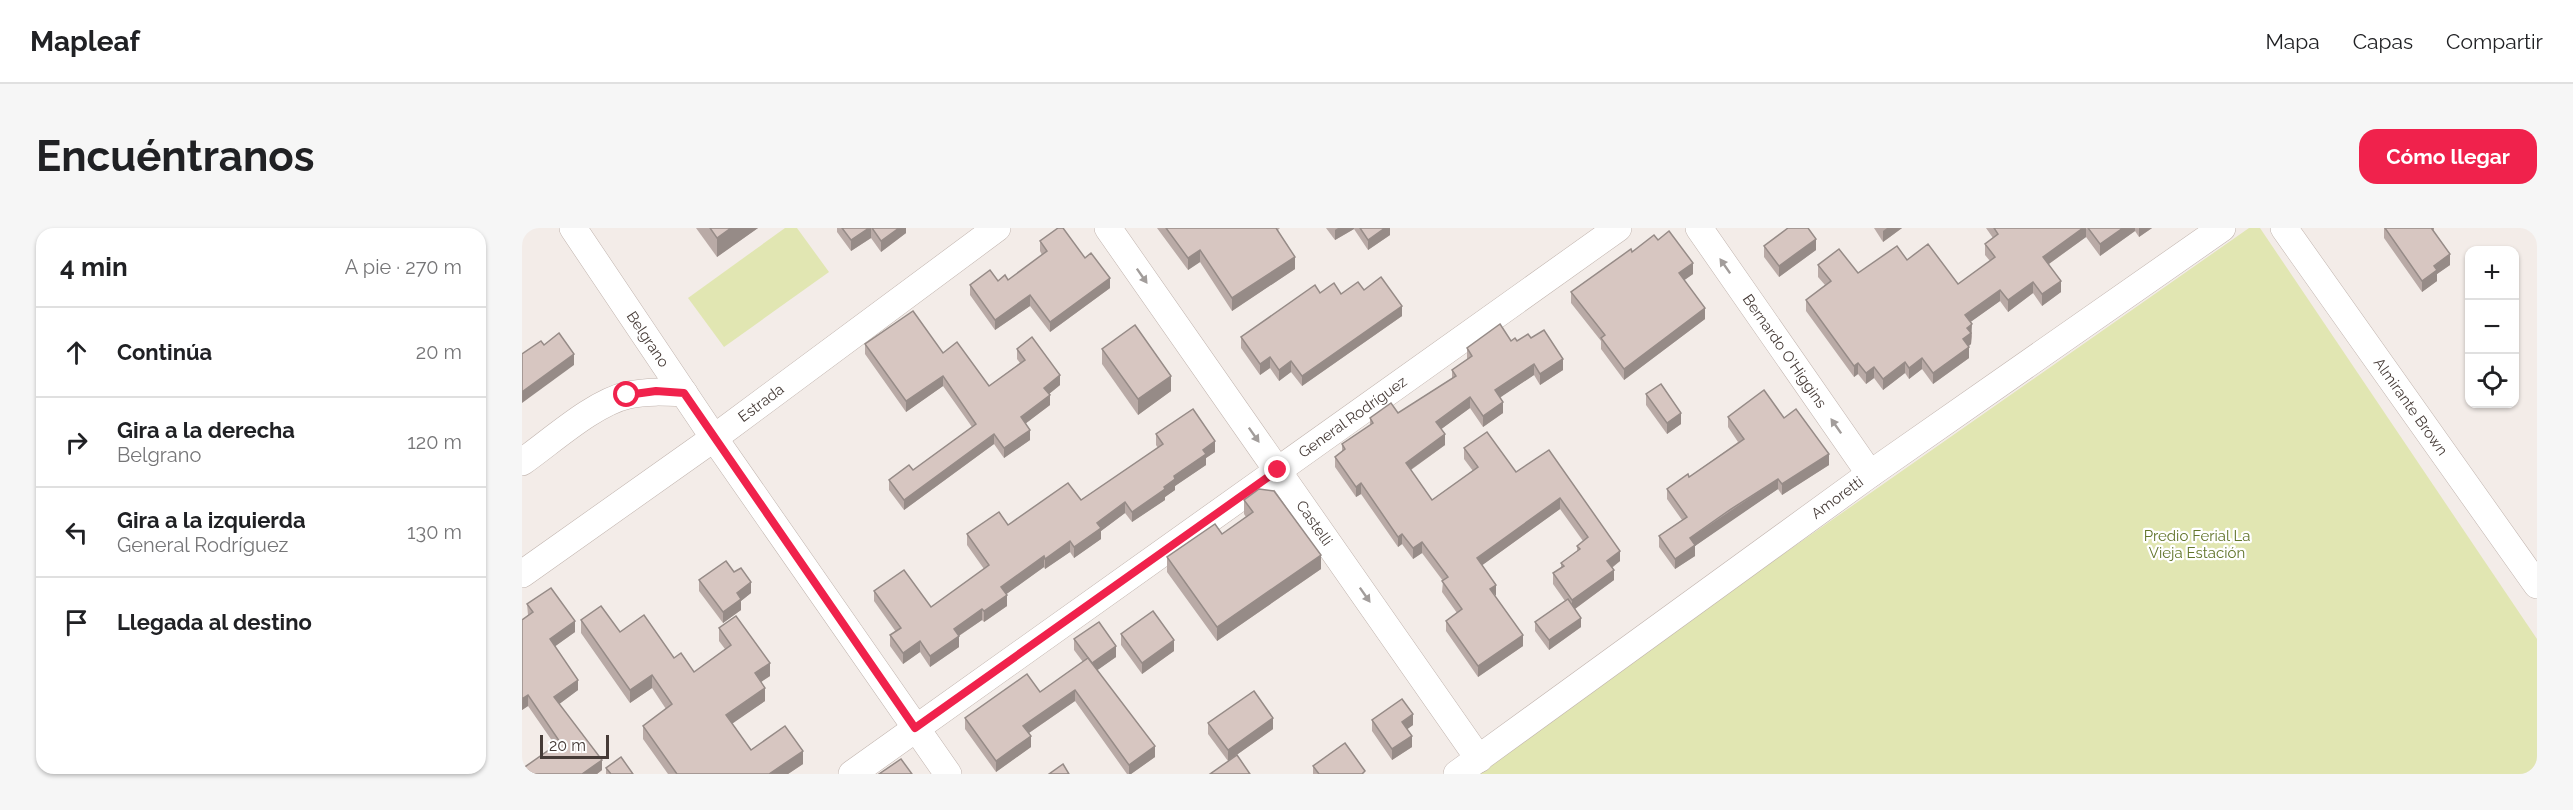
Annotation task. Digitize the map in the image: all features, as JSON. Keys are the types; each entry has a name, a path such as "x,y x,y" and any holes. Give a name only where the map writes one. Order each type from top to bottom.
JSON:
{"street":[{"name":"Belgrano","path":"573,228 714,438 948,774"},
{"name":"Estrada","path":"522,573 714,438 997,228"},
{"name":"Castelli","path":"1108,228 1278,470 1468,766"},
{"name":"General Rodríguez","path":"852,774 1618,228"},
{"name":"Bernardo O'Higgins","path":"1698,228 1869,474"},
{"name":"Amoretti","path":"1468,766 1869,474 2222,228"},
{"name":"Almirante Brown","path":"2284,228 2528,551 2537,585"},
{"path":"522,462 602,405 656,391 684,393"}],"green space":[{"path":"785,228 797,228 829,272 724,347 688,298"},
{"name":"Predio Ferial La Vieja Estación","path":"2249,228 2260,228 2537,639 2537,774 1469,774"}],"building":[{"path":"710,228 731,228 717,238"},
{"path":"842,228 869,228 851,240"},
{"path":"872,228 899,228 881,241"},
{"path":"1058,228 1063,228 1085,258 1091,253 1110,278 1050,322 1030,295 995,320 970,285 990,270 998,281 1005,275 1008,280 1047,251 1040,241"},
{"path":"1166,228 1276,228 1295,257 1232,298 1200,250 1188,258"},
{"path":"1360,228 1385,228 1368,240"},
{"path":"1788,228 1808,228 1816,239 1779,266 1764,246"},
{"path":"1994,228 2083,228 2043,257 2061,281 2042,294 2033,282 2008,300 2000,290 1965,315 1972,324 1967,328 1971,333 1963,339 1969,347 1933,373 1922,358 1909,368 1905,362 1883,379 1874,367 1866,373 1858,363 1854,366 1806,300 1831,281 1818,265 1839,249 1858,273 1897,246 1907,260 1928,244 1958,284 1995,257 1985,244 1998,234"},
{"path":"2088,228 2123,228 2100,244"},
{"path":"2385,228 2433,228 2450,254 2434,266 2437,270 2422,281"},
{"path":"1669,231 1693,263 1679,273 1705,308 1624,369 1601,338 1605,335 1571,292 1631,249 1632,252 1654,235 1658,240"},
{"path":"1381,277 1402,306 1302,376 1291,361 1279,370 1270,357 1260,364 1241,337 1315,285 1320,293 1334,283 1341,294 1358,282 1364,290"},
{"path":"913,311 943,353 957,342 989,386 1025,360 1017,349 1032,337 1060,375 1044,388 1050,395 1021,417 1030,430 1004,448 994,434 904,500 889,480 909,465 913,470 976,424 943,376 906,401 865,344"},
{"path":"1500,324 1511,341 1515,338 1517,341 1528,334 1531,338 1544,330 1563,359 1540,374 1534,364 1495,390 1503,402 1483,416 1470,397 1436,422 1445,434 1406,463 1432,500 1478,467 1464,448 1487,432 1516,472 1549,450 1620,551 1607,561 1614,570 1572,600 1553,573 1564,566 1561,563 1580,549 1577,546 1588,537 1560,498 1477,558 1496,585 1490,589 1523,635 1478,666 1446,621 1462,609 1442,581 1448,577 1422,542 1413,548 1402,534 1398,537 1361,483 1356,487 1335,457 1345,449 1342,444 1373,423 1370,418 1391,403 1398,413 1456,376 1452,370 1472,356 1467,348"},
{"path":"1135,325 1171,376 1138,399 1102,349"},
{"path":"559,333 574,354 522,392 522,354 541,341 544,345"},
{"path":"1661,384 1681,413 1667,423 1646,394"},
{"path":"1764,390 1784,418 1796,409 1829,454 1782,484 1778,479 1728,511 1690,538 1695,545 1675,559 1659,536 1687,517 1667,489 1688,474 1689,477 1744,439 1728,417"},
{"path":"1193,409 1215,441 1203,450 1206,454 1174,476 1175,479 1164,487 1165,489 1132,512 1125,502 1097,523 1101,528 1074,547 1070,541 1045,559 1044,556 1001,587 1007,595 954,629 959,636 930,656 920,641 903,653 890,635 901,628 874,591 904,570 931,607 989,565 967,534 999,512 1008,525 1068,483 1081,500 1163,444 1156,434"},
{"path":"1259,489 1274,491 1321,555 1217,627 1167,557 1215,524 1222,534 1253,512 1244,500"},
{"path":"726,561 734,572 741,568 751,582 737,593 741,599 723,612 699,580"},
{"path":"551,588 575,621 550,639 578,680 554,697 602,760 582,774 522,774 522,769 560,742 528,695 522,699 522,620 533,612 527,604"},
{"path":"1568,599 1581,618 1549,640 1535,622"},
{"path":"601,606 620,632 644,615 674,658 681,653 694,672 731,645 719,628 736,616 770,663 755,673 765,688 726,715 751,750 785,726 803,751 769,774 677,774 643,726 672,704 652,675 630,690 581,620"},
{"path":"1153,611 1174,640 1142,663 1121,634"},
{"path":"1099,622 1116,646 1092,663 1074,639"},
{"path":"1088,658 1155,746 1129,765 1075,690 1023,726 1031,736 996,761 965,718 1027,674 1040,692"},
{"path":"1254,691 1273,718 1228,750 1208,723"},
{"path":"1402,699 1413,714 1402,722 1412,736 1392,749 1372,720"},
{"path":"1345,743 1365,771 1362,774 1319,774 1313,766"},
{"path":"1237,755 1250,774 1210,774"},
{"path":"621,757 633,774 611,774 606,768"},
{"path":"901,759 912,774 879,774"},
{"path":"1063,764 1069,774 1049,774"}],"route":[{"path":"627,395 656,391 684,393 915,728 1278,470"}]}
